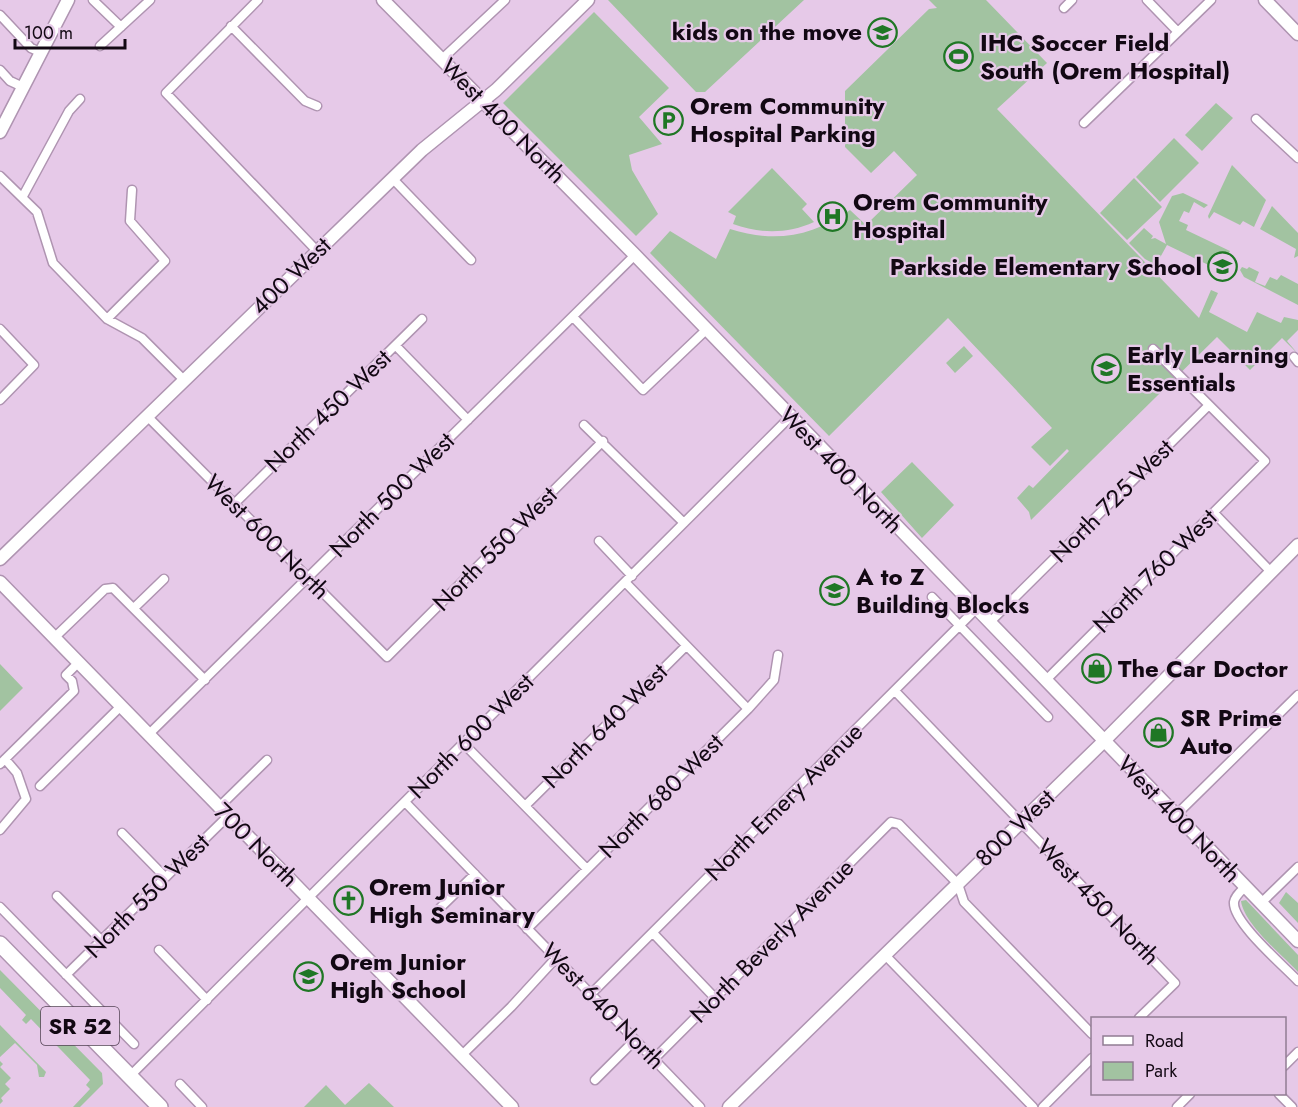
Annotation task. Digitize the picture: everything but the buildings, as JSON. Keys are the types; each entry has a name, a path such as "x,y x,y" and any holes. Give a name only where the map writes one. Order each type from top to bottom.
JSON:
{"highway":[{"name":"SR 52","path":"0,944 160,1107"}],"main road":[{"path":"0,132 68,0"},
{"name":"West 400 North","path":"383,0 635,255 1298,941"},
{"name":"400 West","path":"0,559 392,178 482,99 496,90 588,0"},
{"path":"1265,0 1298,34"},
{"name":"800 West","path":"729,1107 1104,741 1298,545"},
{"name":"700 North","path":"0,582 222,812 310,897 512,1107"}],"street":[{"path":"93,0 121,27"},
{"path":"100,46 150,0"},
{"path":"258,0 166,93 317,251"},
{"path":"441,60 505,0"},
{"path":"1064,8 1072,0"},
{"path":"1147,0 1178,32"},
{"path":"1084,123 1211,0"},
{"path":"0,15 31,48 40,52"},
{"path":"231,26 305,101 317,106"},
{"path":"0,70 10,81 23,87"},
{"path":"23,196 69,111 80,99"},
{"path":"1256,119 1298,158"},
{"path":"0,176 37,212 53,263 107,319 142,338 184,381"},
{"path":"392,178 471,260"},
{"path":"107,319 165,261 130,221 132,190"},
{"name":"North 500 West","path":"148,735 635,255"},
{"path":"573,317 644,390 706,330"},
{"name":"North 450 West","path":"234,504 422,319"},
{"path":"0,329 34,365 0,400"},
{"path":"396,346 468,420"},
{"path":"1152,350 1209,405"},
{"name":"North 760 West","path":"1045,681 1265,461 1209,405"},
{"name":"North 725 West","path":"989,622 1209,405"},
{"name":"West 600 North","path":"147,417 387,657"},
{"name":"North 600 West","path":"130,1076 790,417"},
{"path":"584,425 603,441 684,523"},
{"name":"North 550 West","path":"387,657 603,441"},
{"path":"1214,513 1271,572"},
{"path":"599,541 632,576"},
{"path":"134,608 164,579"},
{"path":"625,582 748,709"},
{"path":"54,638 109,588 116,590 205,680"},
{"path":"932,597 1048,717"},
{"name":"North Emery Avenue","path":"591,994 976,609"},
{"name":"North 640 West","path":"525,806 686,645"},
{"name":"North 680 West","path":"527,929 748,709 774,680 778,671 778,655"},
{"path":"3,827 27,799 17,773 2,761 74,691 72,681 66,675 78,663"},
{"name":"West 450 North","path":"896,691 1175,983 1140,1017"},
{"path":"1176,815 1298,695"},
{"path":"40,786 120,707"},
{"path":"464,744 586,870"},
{"name":"North 550 West","path":"66,975 165,877 267,760"},
{"name":"West 640 North","path":"405,802 700,1107"},
{"name":"North Beverly Avenue","path":"654,1059 891,822 899,824 958,884"},
{"path":"122,833 165,877"},
{"path":"1261,903 1298,867"},
{"path":"440,908 475,874"},
{"path":"958,884 964,902 1091,1033"},
{"path":"1245,887 1236,897 1233,905 1241,922 1298,981"},
{"path":"57,896 102,941"},
{"path":"0,907 134,1044"},
{"path":"653,933 715,998"},
{"path":"159,950 207,1000"},
{"path":"885,956 1033,1107"},
{"path":"462,1055 556,958"},
{"path":"595,1080 635,1040"},
{"path":"1286,1064 1298,1052"},
{"path":"1043,1107 1091,1059"},
{"path":"180,1084 202,1107"},
{"path":"1177,1107 1189,1095"},
{"path":"1280,1095 1292,1107"}],"green space":[{"path":"608,0 804,0 705,92 696,92"},
{"path":"929,0 986,0 1047,63 997,109 1199,318 1211,290 1218,293 1209,312 1247,332 1257,312 1281,323 1284,317 1298,320 1298,330 1287,341 1298,354 1282,338 1250,370 1217,337 1031,520 1029,512 1017,498 1029,485 1033,488 1069,451 1067,449 1050,466 1031,447 1052,428 948,318 829,436 650,253 670,231 716,259 730,229 762,236 792,235 821,226 850,210 866,225 917,175 894,151 871,173 845,147 845,91 929,9 937,8"},
{"path":"594,12 669,88 639,117 662,144 629,155 632,170 658,214 636,236 503,103"},
{"path":"1216,103 1233,118 1202,151 1185,135"},
{"path":"1174,138 1199,163 1160,202 1136,177"},
{"path":"1232,165 1266,200 1254,227 1243,221 1240,225 1214,212 1209,219 1208,216"},
{"path":"772,168 807,204 802,209 814,222 784,231 753,230 733,224 736,216 728,212"},
{"path":"1134,178 1162,207 1127,240 1100,213"},
{"path":"1183,193 1208,205 1204,208 1194,202 1189,213 1184,211 1179,221 1188,225 1186,230 1230,251 1226,259 1235,264 1233,269 1221,271 1167,245 1156,265 1145,259 1129,243 1144,228 1153,236 1151,239 1155,238 1166,244 1159,222 1172,196"},
{"path":"1272,206 1298,233 1298,256 1294,258 1296,249 1260,229"},
{"path":"1242,267 1247,269 1249,267 1259,272 1255,282 1265,286 1270,277 1277,280 1281,275 1298,284 1298,305 1244,277 1240,270"},
{"path":"964,346 973,356 955,373 946,363"},
{"path":"912,462 954,505 922,538 881,492"},
{"path":"0,664 23,688 0,711"},
{"path":"1286,892 1298,903 1298,923 1279,903"},
{"path":"1246,900 1298,955 1298,972 1256,929 1244,910 1241,901"},
{"path":"0,970 102,1073 103,1084 80,1107 73,1107 90,1089 86,1085 90,1080 31,1019 26,1024 22,1020 26,1015 0,988"},
{"path":"0,1025 46,1072 44,1077 39,1077 37,1065 15,1043 0,1057"},
{"path":"0,1067 11,1078 5,1084 10,1089 1,1098 3,1101 0,1104"},
{"path":"369,1083 394,1107 304,1107 326,1085 345,1105"}],"place":[{"name":"kids on the move","path":"883,32"},
{"name":"IHC Soccer Field South (Orem Hospital)","path":"959,57"},
{"name":"Orem Community Hospital Parking","path":"669,120"},
{"name":"Orem Community Hospital","path":"832,216"},
{"name":"Parkside Elementary School","path":"1223,267"},
{"name":"Early Learning Essentials","path":"1106,369"},
{"name":"A to Z Building Blocks","path":"835,591"},
{"name":"The Car Doctor","path":"1097,669"},
{"name":"SR Prime Auto","path":"1159,732"},
{"name":"Orem Junior High Seminary","path":"348,901"},
{"name":"Orem Junior High School","path":"309,976"}]}
